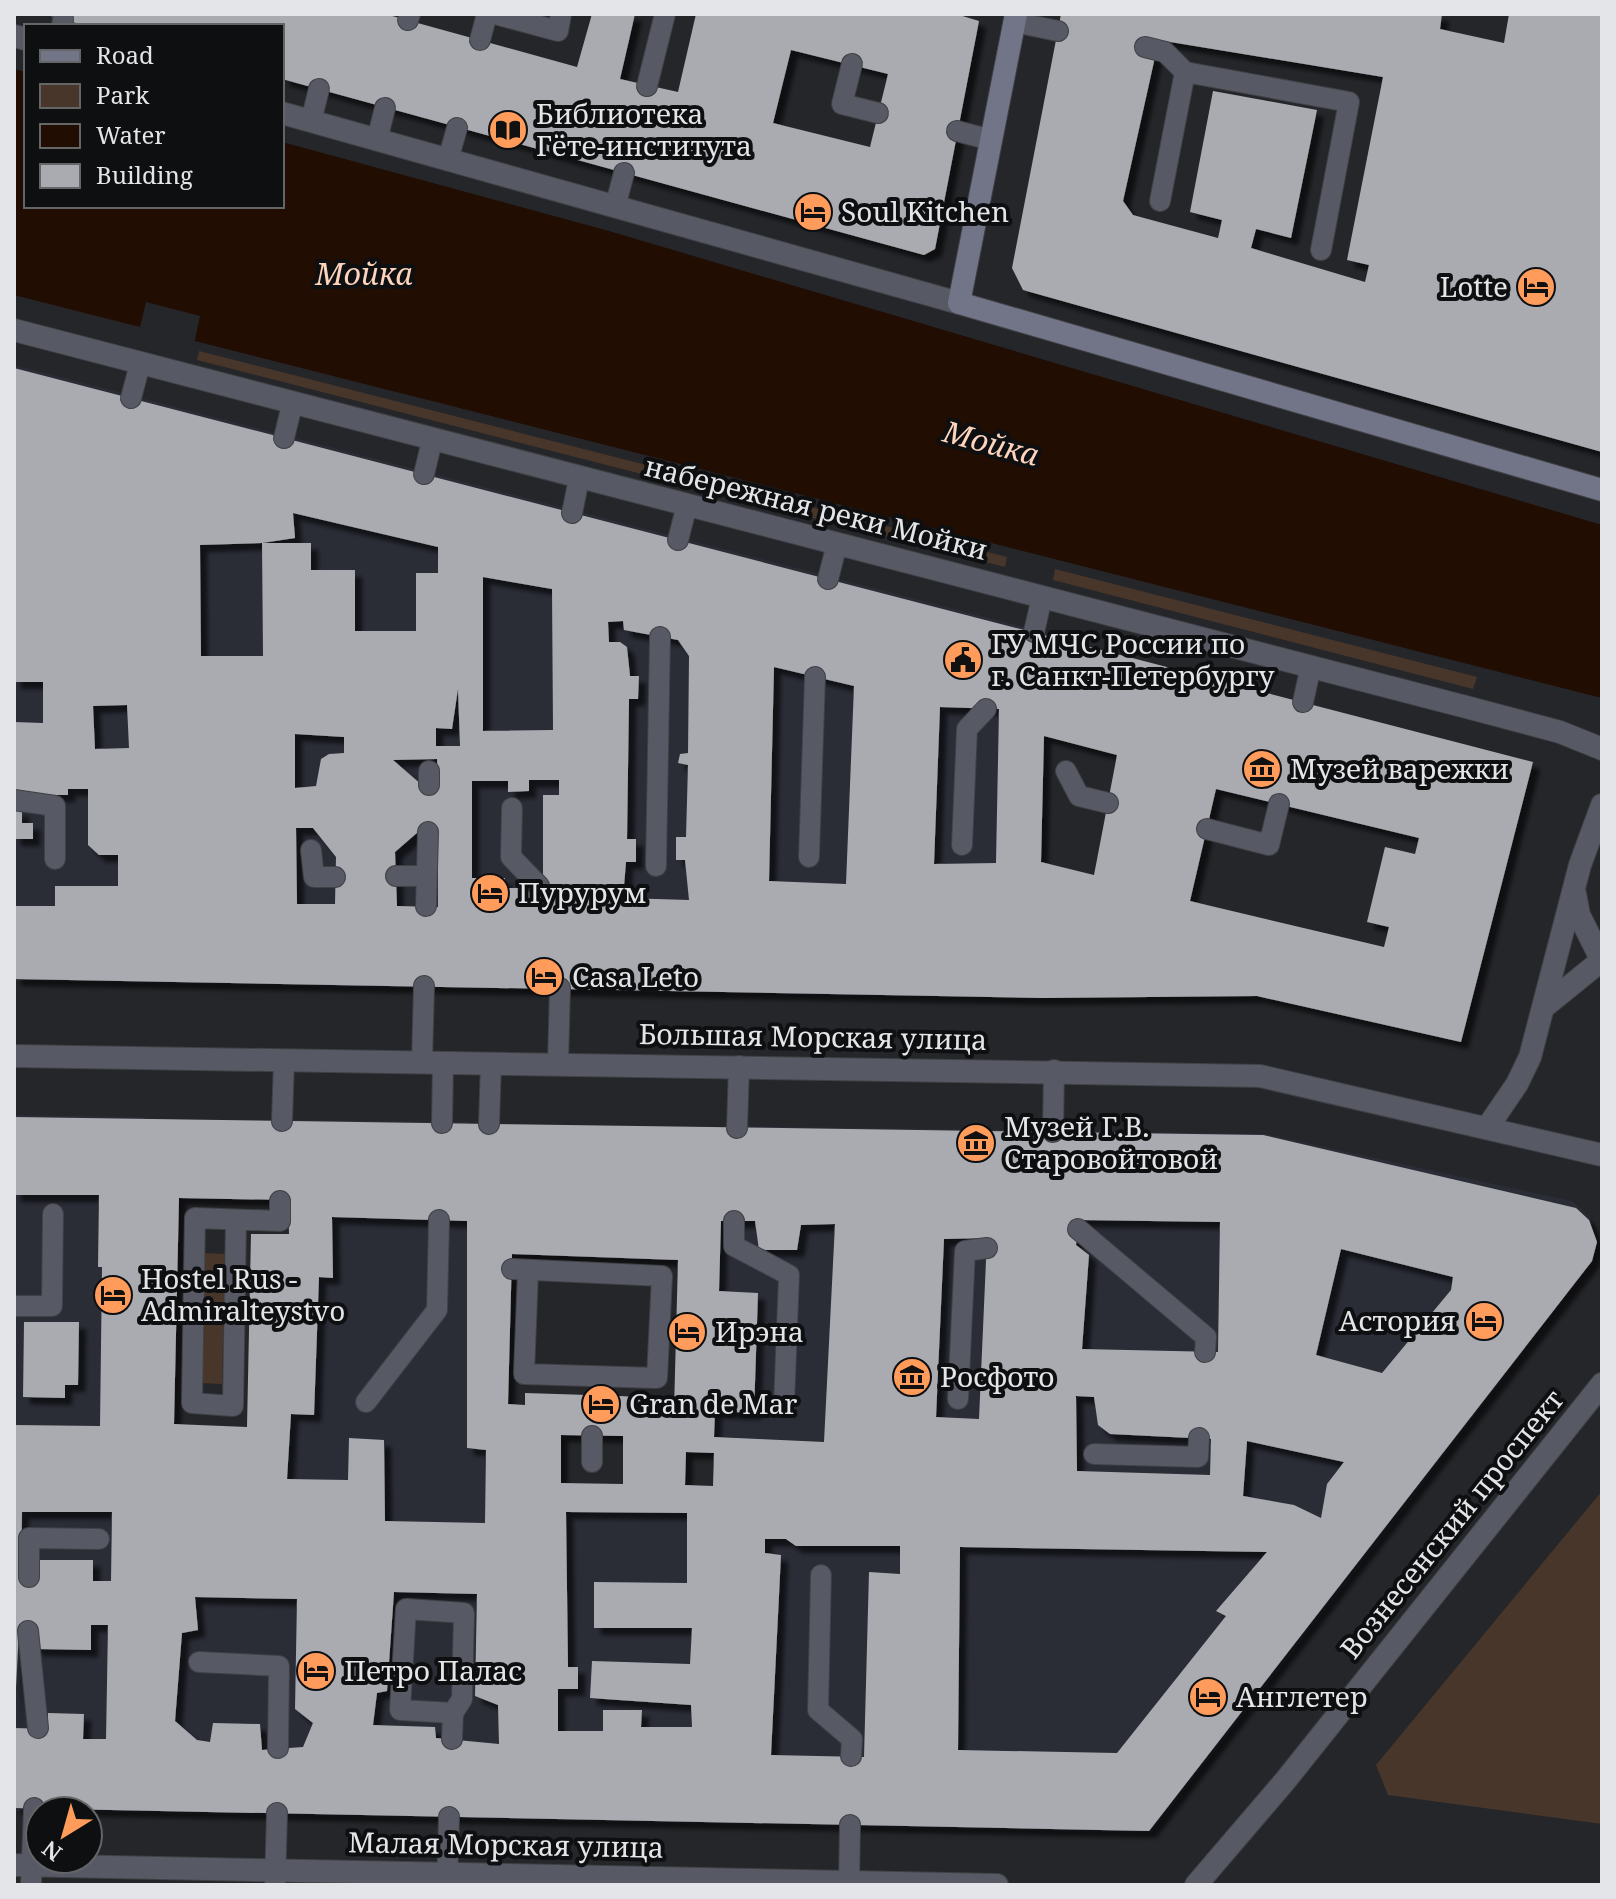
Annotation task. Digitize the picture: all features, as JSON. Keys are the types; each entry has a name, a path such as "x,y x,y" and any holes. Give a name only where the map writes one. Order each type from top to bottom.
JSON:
{"main road":[{"path":"1015,18 959,303 1602,490"}],"street":[{"path":"284,114 959,303"},
{"name":"набережная реки Мойки","path":"14,330 292,405 1541,726 1602,749"},
{"path":"1487,1128 1517,1084 1530,1057 1574,889 1602,805"},
{"path":"1544,1007 1602,960 1579,915 1574,889"},
{"name":"Большая Морская улица","path":"14,1056 1054,1070 1260,1076 1602,1155"},
{"name":"Вознесенский проспект","path":"1196,1885 1285,1781 1602,1384"},
{"name":"Малая Морская улица","path":"104,1874 997,1885"}],"lane":[{"path":"480,40 487,14"},
{"path":"495,14 558,31 561,14"},
{"path":"647,86 665,14"},
{"path":"1015,18 1058,31"},
{"path":"1145,47 1165,52 1185,72 1349,102 1321,250"},
{"path":"852,64 842,104 878,113"},
{"path":"1160,201 1185,72"},
{"path":"311,121 319,89"},
{"path":"377,140 385,108"},
{"path":"448,160 457,128"},
{"path":"957,131 991,140"},
{"path":"615,207 624,173"},
{"path":"131,398 140,364"},
{"path":"284,438 292,405"},
{"path":"424,474 432,441"},
{"path":"572,513 579,479"},
{"path":"678,540 687,505"},
{"path":"828,579 837,544"},
{"path":"1034,632 1042,597"},
{"path":"656,866 660,637"},
{"path":"1303,702 1311,666"},
{"path":"809,857 815,677"},
{"path":"962,845 967,729 986,709"},
{"path":"1066,771 1079,796 1108,803"},
{"path":"14,800 55,806 55,859"},
{"path":"1207,829 1269,845 1279,804"},
{"path":"512,808 511,857 539,886"},
{"path":"426,906 428,832"},
{"path":"311,850 314,877 335,877"},
{"path":"396,876 426,876"},
{"path":"424,986 442,1123"},
{"path":"558,1063 560,988"},
{"path":"282,1121 284,1060"},
{"path":"489,1124 491,1063"},
{"path":"737,1128 739,1066"},
{"path":"1053,1132 1054,1070"},
{"path":"236,1220 233,1406 192,1403 195,1218 280,1221 280,1201"},
{"path":"14,1306 52,1306 53,1214"},
{"path":"366,1402 437,1310 439,1220"},
{"path":"734,1221 734,1246 789,1275 784,1405"},
{"path":"1078,1229 1206,1337 1205,1352"},
{"path":"958,1399 965,1251 987,1248"},
{"path":"520,1270 662,1276 657,1378 592,1386 524,1374 520,1270"},
{"path":"592,1436 592,1462"},
{"path":"1094,1454 1198,1457 1199,1438"},
{"path":"29,1577 29,1538 99,1539"},
{"path":"821,1575 818,1710 852,1739 851,1756"},
{"path":"452,1739 453,1713 462,1699 464,1613 406,1609 400,1710 453,1713"},
{"path":"28,1631 38,1728"},
{"path":"199,1662 279,1666 278,1748"},
{"path":"275,1878 277,1813"},
{"path":"447,1880 449,1817"},
{"path":"849,1883 850,1825"}],"shaded area":[{"path":"14,365 1047,633 1041,862 1043,999 14,981"},
{"path":"14,1115 144,1117 143,1476 287,1479 295,1275 294,1120 469,1122 467,1448 486,1450 486,1482 713,1486 725,1126 1266,1134 1572,1201 1590,1216 1596,1242 1588,1266 1378,1544 1151,1833 104,1813 104,1795 24,1795 24,1811 14,1811"}],"green space":[{"path":"199,351 1007,557 1005,567 197,360"},
{"path":"1055,569 1477,677 1473,689 1053,580"},
{"path":"203,1253 225,1254 222,1384 200,1383"},
{"path":"1602,1491 1602,1824 1388,1795 1376,1765"}],"water":[{"name":"Мойка","path":"14,69 24,72 24,208 284,208 284,143 609,231 1602,525 1602,698 14,295"}],"pier":[{"path":"146,302 200,316 194,344 140,327"}],"building":[{"path":"385,14 577,67 592,14 635,14 620,79 678,92 696,14 956,14 979,21 935,249 924,255 284,80 284,24 80,24 47,15","holes":["791,50 888,74 870,147 773,123"]},
{"path":"1061,14 1442,14 1440,29 1504,43 1509,14 1602,14 1602,452 1023,290 1012,268","holes":["1146,38 1383,77 1347,260 1369,265 1365,282 1251,248 1256,229 1291,238 1317,110 1213,91 1190,212 1222,220 1218,238 1133,215 1123,201 1155,57"]},
{"path":"14,368 1533,762 1461,1042 1257,996 1043,998 14,979 14,906 55,906 55,886 118,886 118,855 99,855 88,845 88,789 68,789 68,795 14,795 14,722 43,723 43,682 14,682","holes":["293,513 438,547 438,573 416,573 416,631 355,631 355,570 311,570 311,543 262,543 295,538","262,543 263,656 201,656 200,545","483,577 552,589 553,730 483,731","623,621 624,630 678,640 689,656 688,753 680,754 678,763 688,765 686,837 676,837 676,860 685,860 689,900 623,898 626,862 636,862 636,839 627,839 629,699 638,699 639,676 630,676 627,647 620,642 609,642 608,622","774,667 854,686 846,884 769,881","458,689 460,746 436,746 436,728 452,729","127,705 129,748 95,749 93,706","940,707 999,709 996,863 934,864","295,734 344,737 344,753 329,754 321,759 316,786 295,788","1044,736 1117,755 1094,875 1041,862","437,759 438,784 422,785 393,760","529,780 559,780 559,795 543,795 543,883 537,888 505,888 505,878 472,878 472,781 508,781 508,792 529,791","1216,789 1419,838 1415,854 1385,847 1367,922 1389,927 1384,947 1190,901","296,828 313,828 336,857 335,904 297,904","418,832 438,832 438,907 397,906 395,852"]},
{"path":"14,810 22,810 22,823 33,823 33,839 14,839"},
{"path":"14,1117 1263,1135 1576,1208 1589,1220 1597,1242 1592,1261 1149,1831 104,1810 104,1795 24,1795 24,1808 14,1808 14,1728 48,1729 48,1713 84,1714 83,1739 106,1739 108,1625 91,1625 91,1650 37,1649 19,1630 14,1726 14,1425 100,1426 102,1267 98,1267 99,1195 14,1195","holes":["179,1198 288,1200 289,1234 251,1234 247,1427 174,1424","332,1217 467,1221 467,1448 486,1450 485,1523 385,1521 384,1440 349,1438 348,1480 287,1479 291,1414 314,1415 319,1277 333,1278","1079,1220 1220,1222 1218,1352 1082,1349 1089,1255 1076,1245","721,1221 755,1221 759,1250 797,1250 801,1225 835,1224 824,1442 714,1437 715,1411 754,1413 758,1293 719,1291","987,1238 979,1419 936,1417 944,1239","1341,1249 1453,1277 1451,1290 1382,1373 1316,1355","512,1254 678,1260 674,1410 655,1409 655,1398 620,1396 525,1393 525,1405 508,1404","1076,1396 1094,1397 1098,1425 1110,1434 1211,1439 1210,1475 1077,1471","561,1435 623,1436 623,1484 561,1483","1247,1441 1344,1462 1327,1484 1321,1518 1294,1505 1243,1496","686,1452 714,1453 713,1486 685,1485","22,1512 112,1512 111,1581 93,1581 93,1560 38,1560 21,1578","566,1512 687,1513 687,1583 594,1582 594,1628 692,1628 690,1664 592,1661 590,1698 691,1705 692,1727 641,1727 642,1710 603,1710 603,1731 558,1731 558,1689 578,1689 578,1667 568,1667","765,1539 786,1539 796,1546 900,1546 900,1574 869,1572 864,1757 771,1755 781,1555 765,1553","960,1547 1267,1552 1216,1611 1226,1616 1117,1753 958,1750","394,1592 477,1594 475,1696 498,1705 499,1744 436,1738 435,1727 373,1725 377,1693 387,1691","195,1597 297,1599 295,1709 313,1723 303,1747 262,1750 260,1724 213,1723 210,1742 197,1740 175,1721 182,1633 198,1630"]},
{"path":"24,1322 79,1322 78,1385 65,1385 65,1398 23,1397"}],"place":[{"name":"Библиотека Гёте-института","path":"508,130"},
{"name":"Soul Kitchen","path":"813,212"},
{"name":"Lotte","path":"1536,287"},
{"name":"ГУ МЧС России по г. Санкт-Петербургу","path":"963,660"},
{"name":"Музей варежки","path":"1262,769"},
{"name":"Пурурум","path":"490,893"},
{"name":"Casa Leto","path":"544,977"},
{"name":"Музей Г.В. Старовойтовой","path":"976,1143"},
{"name":"Hostel Rus - Admiralteystvo","path":"113,1295"},
{"name":"Астория","path":"1484,1321"},
{"name":"Ирэна","path":"687,1332"},
{"name":"Росфото","path":"912,1377"},
{"name":"Gran de Mar","path":"601,1404"},
{"name":"Петро Палас","path":"316,1671"},
{"name":"Англетер","path":"1208,1697"}]}
